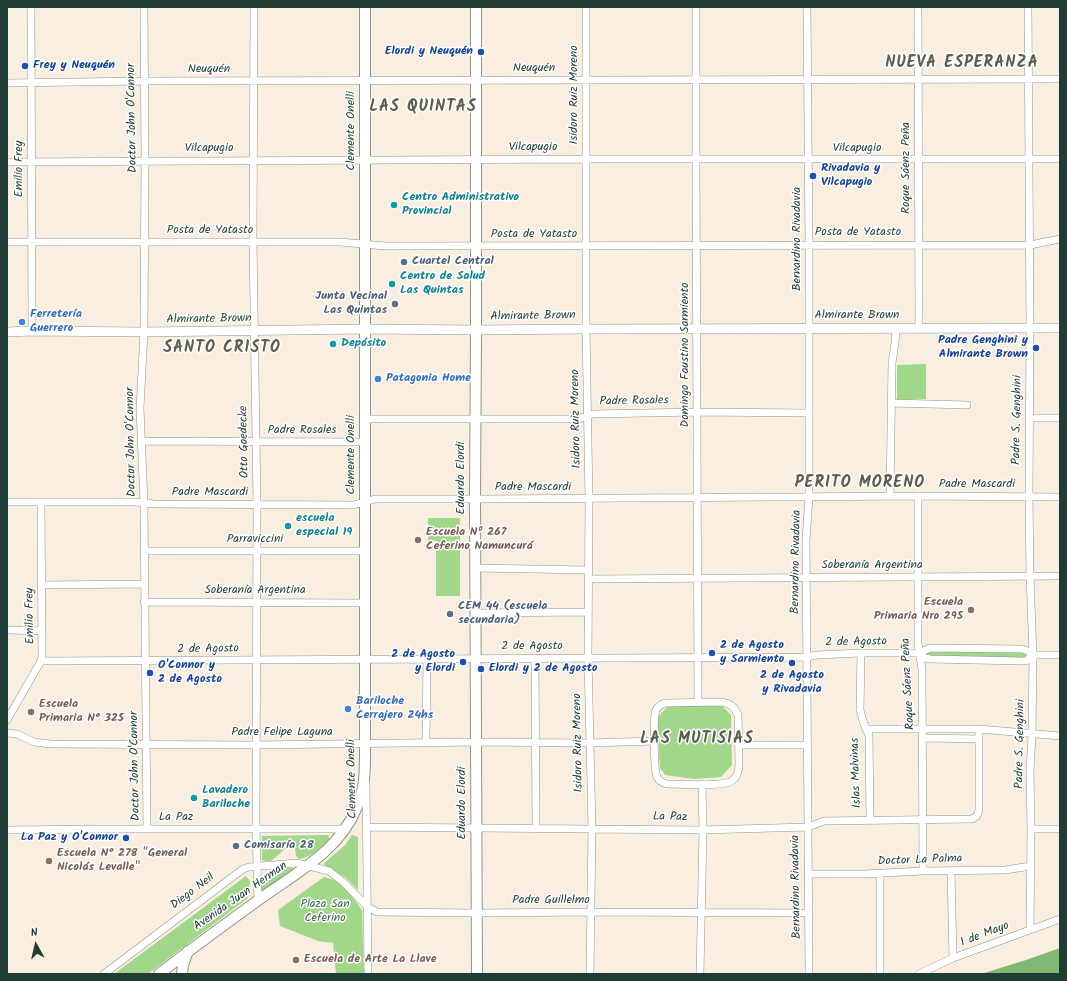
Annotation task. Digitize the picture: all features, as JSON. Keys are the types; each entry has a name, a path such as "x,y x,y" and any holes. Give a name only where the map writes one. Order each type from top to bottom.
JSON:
{"main road":[{"name":"Clemente Onelli","path":"365,7 365,774"},
{"name":"Eduardo Elordi","path":"476,7 477,246 475,659 477,974"},
{"name":"Avenida Juan Herman","path":"159,974 188,951 327,851 344,829 358,806 365,774"},
{"path":"182,974 183,965 188,951"}],"street":[{"name":"Emilio Frey","path":"32,7 32,330"},
{"name":"Doctor John O'Connor","path":"144,7 144,332 140,408 144,503 147,829"},
{"name":"Otto Goedecke","path":"254,7 253,242 257,504 256,829 258,900"},
{"name":"Isidoro Ruiz Moreno","path":"586,7 586,328 589,499 588,658 592,828 590,974"},
{"name":"Domingo Faustino Sarmiento","path":"696,7 698,702"},
{"name":"Bernardino Rivadavia","path":"807,7 810,244 809,496 806,517 809,974"},
{"name":"Roque Sáenz Peña","path":"918,7 919,329"},
{"name":"Padre S. Genghini","path":"1028,7 1030,244 1029,496 1033,654 1030,772 1030,929"},
{"name":"Neuquén","path":"7,83 365,80 1060,79"},
{"name":"Vilcapugio","path":"7,162 586,159 1060,159"},
{"name":"Posta de Yatasto","path":"7,242 340,242 365,245 586,246 1030,244 1060,239"},
{"name":"Almirante Brown","path":"7,332 32,330 144,332 586,328 1060,328"},
{"path":"890,496 892,363 896,328"},
{"path":"891,403 968,405"},
{"name":"Padre Rosales","path":"366,419 579,419 593,414 697,412 809,413"},
{"path":"1029,418 1060,418"},
{"name":"Padre Rosales","path":"142,441 366,442"},
{"name":"Padre Mascardi","path":"7,502 354,505 375,499 589,499 809,496 1060,497"},
{"name":"Roque Sáenz Peña","path":"918,496 919,653 922,670 923,871"},
{"name":"Emilio Frey","path":"7,720 41,661 42,656 41,502"},
{"name":"Parraviccini","path":"144,551 365,552"},
{"path":"475,568 589,570"},
{"name":"Soberanía Argentina","path":"589,579 1060,576"},
{"path":"42,585 144,584"},
{"name":"Soberanía Argentina","path":"144,602 365,602"},
{"path":"475,613 588,612"},
{"path":"9,630 42,631"},
{"name":"2 de Agosto","path":"41,661 146,662 427,658 807,657 817,655 861,653 919,653 930,648 1022,649 1033,654 1060,655"},
{"name":"Islas Malvinas","path":"861,653 860,710 868,735 870,820"},
{"name":"2 de Agosto","path":"919,653 925,658 930,659 1021,662 1026,661 1033,654"},
{"path":"426,743 427,658"},
{"path":"535,658 536,828"},
{"path":"698,702 722,702 733,706 736,710 738,715 739,770 735,778 726,784 667,784 660,781 656,773 655,741 655,716 658,707 661,704 666,703 698,702"},
{"path":"866,729 979,729 1032,735 1060,736"},
{"path":"922,738 979,739 979,729"},
{"name":"Padre Felipe Laguna","path":"7,732 17,734 34,742 50,744 256,745 476,742 590,743 655,741"},
{"name":"La Paz","path":"367,827 703,830 808,827 824,821 972,819 977,816 979,810 979,739"},
{"path":"739,745 807,745"},
{"name":"Clemente Onelli","path":"365,774 367,792 368,974"},
{"path":"700,974 703,830 702,784"},
{"name":"La Paz","path":"7,830 344,829"},
{"path":"1031,830 1060,829"},
{"name":"Diego Neil","path":"104,974 243,869 286,863 309,865"},
{"name":"Padre Guillelmo","path":"309,865 329,871 368,907 377,912 808,913"},
{"name":"Doctor La Palma","path":"809,874 880,874 923,871 1005,870 1031,866"},
{"path":"951,871 954,958"},
{"path":"880,874 880,974"},
{"name":"1 de Mayo","path":"919,974 954,958 1030,929 1060,920"}],"green space":[{"path":"926,364 926,399 897,400 897,365"},
{"path":"428,518 460,518 460,596 436,596 436,541 428,541"},
{"path":"926,651 1026,653 1026,656 1024,658 925,656 924,653"},
{"path":"720,704 731,715 732,765 721,777 694,779 665,775 660,768 657,718 668,706"},
{"path":"328,835 329,839 316,852 303,858 299,859 296,856 295,849 285,849 271,861 262,860 262,836"},
{"path":"352,835 358,837 358,890 345,877 323,864 345,845"},
{"path":"286,867 296,869 262,890 261,886 266,874"},
{"path":"246,876 250,881 248,898 148,974 114,974"},
{"name":"Plaza San Ceferino","path":"324,877 334,880 346,888 362,910 364,974 336,974 333,943 318,941 280,926 278,910"},
{"path":"1060,948 1060,974 981,974 1026,960"}],"place":[{"name":"Elordi y Neuquén","path":"481,52"},
{"name":"Frey y Neuquén","path":"25,66"},
{"name":"Rivadavia y Vilcapugio","path":"813,176"},
{"name":"Centro Administrativo Provincial","path":"394,205"},
{"name":"Cuartel Central","path":"404,262"},
{"name":"Centro de Salud Las Quintas","path":"392,284"},
{"name":"Junta Vecinal Las Quintas","path":"395,304"},
{"name":"Ferretería Guerrero","path":"22,322"},
{"name":"Depósito","path":"333,344"},
{"name":"Padre Genghini y Almirante Brown","path":"1036,348"},
{"name":"Patagonia Home","path":"378,379"},
{"name":"escuela especial 19","path":"288,526"},
{"name":"Escuela Nº 267 Ceferino Namuncurá","path":"418,540"},
{"name":"Escuela Primaria Nro 295","path":"971,610"},
{"name":"CEM 44 (escuela secundaria)","path":"450,614"},
{"name":"2 de Agosto y Sarmiento","path":"712,653"},
{"name":"2 de Agosto y Elordi","path":"463,662"},
{"name":"2 de Agosto y Rivadavia","path":"792,663"},
{"name":"Elordi y 2 de Agosto","path":"481,669"},
{"name":"O'Connor y 2 de Agosto","path":"150,673"},
{"name":"Bariloche Cerrajero 24hs","path":"348,709"},
{"name":"Escuela Primaria N° 325","path":"31,712"},
{"name":"Lavadero Bariloche","path":"194,798"},
{"name":"La Paz y O'Connor","path":"126,838"},
{"name":"Comisaría 28","path":"236,846"},
{"name":"Escuela N° 278 \"General Nicolás Levalle\"","path":"49,861"},
{"name":"Escuela de Arte La Llave","path":"296,960"}],"district":[{"name":"NUEVA ESPERANZA","path":"962,64"},
{"name":"LAS QUINTAS","path":"423,108"},
{"name":"SANTO CRISTO","path":"222,349"},
{"name":"PERITO MORENO","path":"860,484"},
{"name":"LAS MUTISIAS","path":"697,740"}]}
